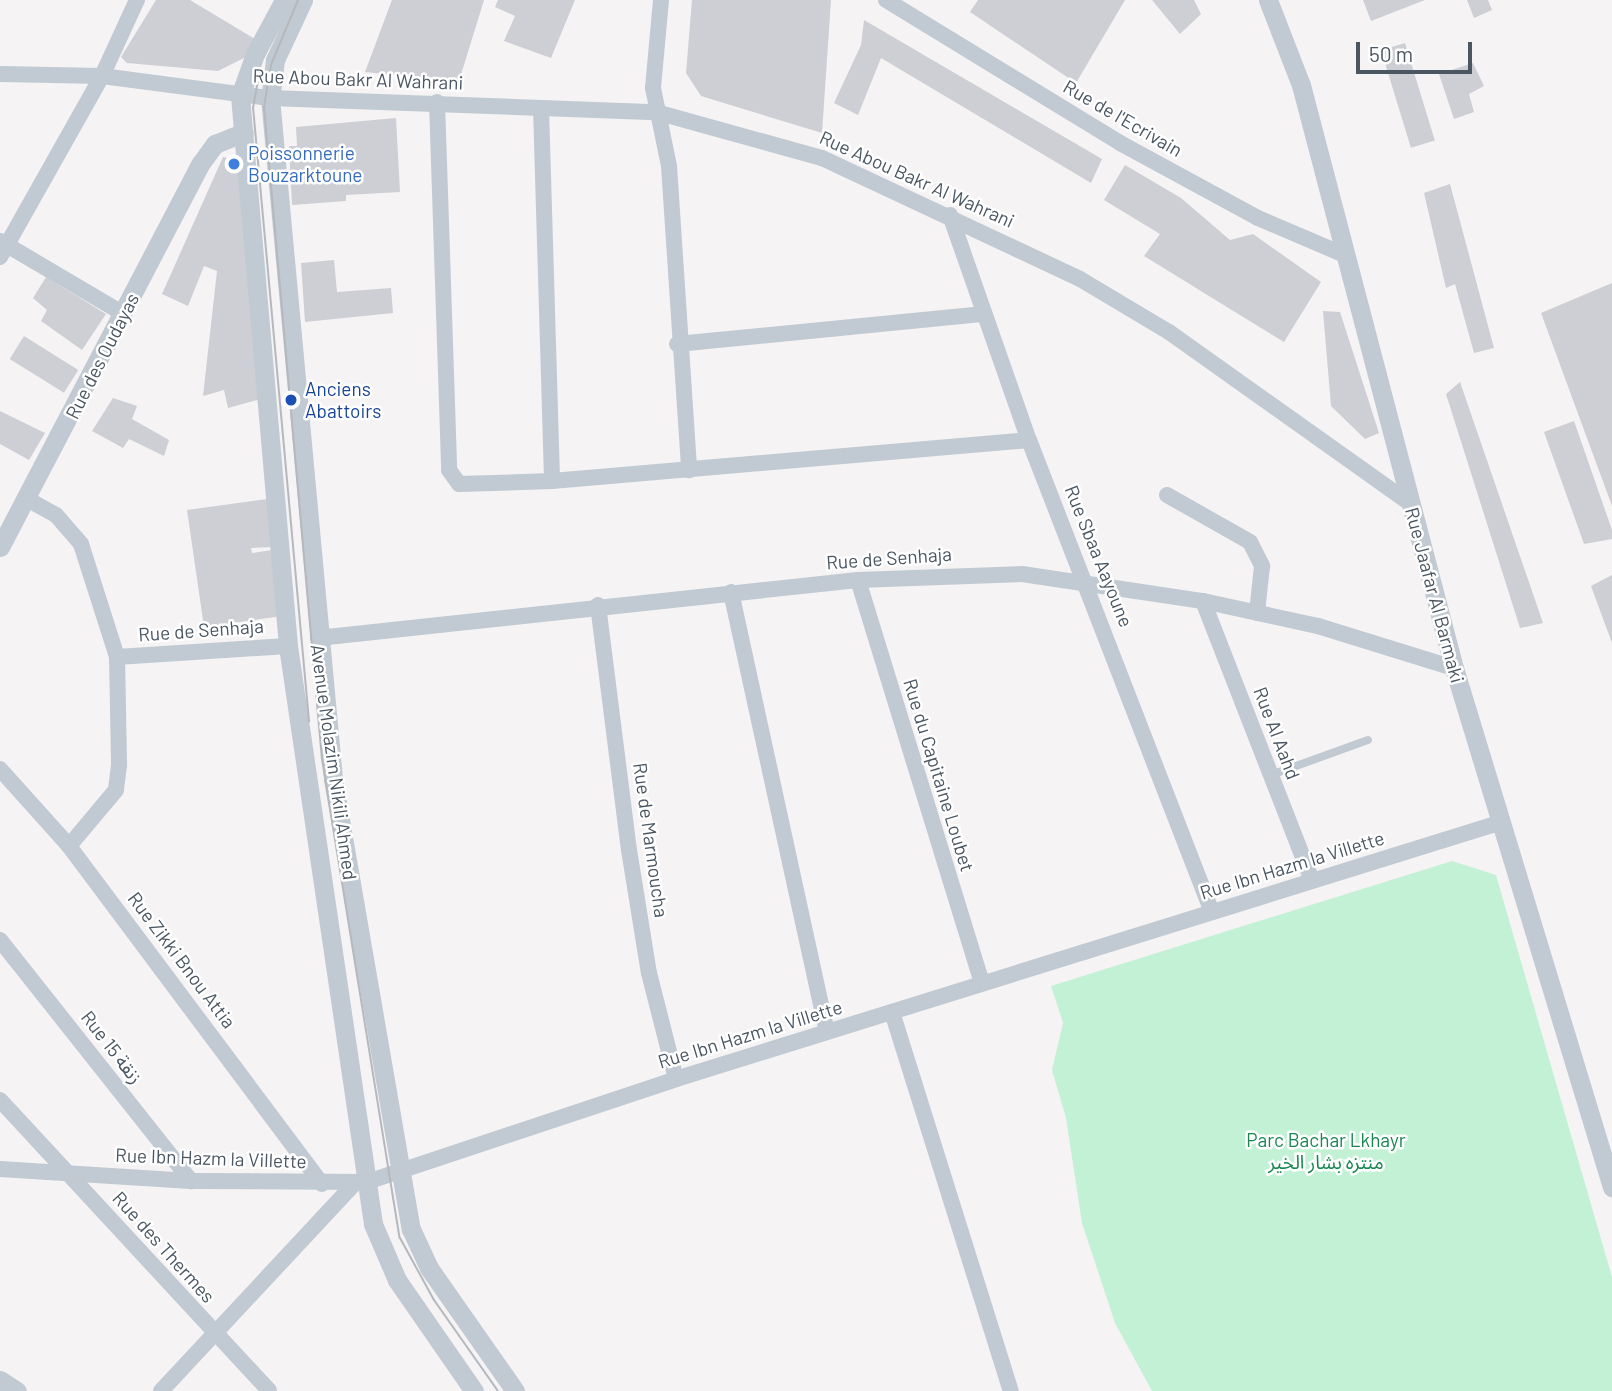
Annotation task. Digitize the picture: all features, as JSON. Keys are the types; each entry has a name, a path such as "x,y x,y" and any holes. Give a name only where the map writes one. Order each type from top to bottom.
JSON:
{"street":[{"path":"124,314 2,248 102,76 137,0"},
{"path":"240,96 255,54 284,0"},
{"path":"270,98 275,60 303,0"},
{"path":"661,0 654,50 656,112 669,166 677,344 689,470"},
{"name":"Rue de l'Ecrivain","path":"886,0 1121,143 1292,234 1347,257"},
{"name":"Rue Jaafar Al Barmaki","path":"1268,0 1301,85 1454,668 1612,1187"},
{"name":"Rue Abou Bakr Al Wahrani","path":"0,74 102,76 270,98 656,112 822,158 950,215 1080,279 1169,332 1410,503"},
{"name":"Avenue Molazim Nikili Ahmed","path":"240,96 288,646 360,1184 384,1254 474,1391"},
{"name":"Avenue Molazim Nikili Ahmed","path":"270,98 318,638 334,779 398,1172 411,1229 429,1268 515,1391"},
{"path":"437,102 449,470 458,484 470,486 552,481 1029,440"},
{"path":"541,108 552,481"},
{"name":"Rue des Oudayas","path":"0,547 201,163 215,144 245,142"},
{"name":"Rue Sbaa Aayoune","path":"950,215 982,314 1029,440 1087,581 1212,912"},
{"path":"677,344 982,314"},
{"path":"1167,495 1250,542 1262,566 1257,613"},
{"path":"27,499 56,515 81,544 117,657 116,790 69,845"},
{"name":"Rue de Senhaja","path":"318,638 731,592 858,580 988,574 1087,581 1203,601 1318,626 1454,668"},
{"name":"Rue du Capitaine Loubet","path":"858,580 982,982"},
{"path":"731,592 827,1032"},
{"name":"Rue Al Aahd","path":"1203,601 1312,880"},
{"name":"Rue de Marmoucha","path":"598,605 629,850 649,973 676,1079"},
{"name":"Rue de Senhaja","path":"117,657 288,646"},
{"name":"Rue Zikki Bnou Attia","path":"0,769 69,845 322,1184"},
{"name":"Rue Ibn Hazm la Villette","path":"0,1169 191,1181 360,1184 676,1079 982,982 1499,823"},
{"name":"Rue 15 زنقة","path":"0,940 191,1181"},
{"path":"891,1012 1011,1391"},
{"name":"Rue des Thermes","path":"0,1100 269,1391"},
{"path":"162,1391 360,1184"},
{"path":"0,1380 17,1391"}],"lane":[{"path":"1271,775 1368,740"}],"green space":[{"name":"Parc Bachar Lkhayr منتزه بشار الخير","path":"1452,861 1496,875 1612,1277 1612,1391 1152,1391 1115,1323 1082,1223 1066,1118 1052,1070 1063,1023 1051,986"}],"building":[{"path":"156,0 190,0 255,39 248,56 218,71 127,63 121,57"},
{"path":"392,0 484,0 459,81 365,72"},
{"path":"498,0 575,0 551,58 504,41 515,16 495,7"},
{"path":"692,0 831,0 822,133 701,96 686,73"},
{"path":"978,0 1125,0 1076,83 970,12"},
{"path":"1152,0 1194,0 1201,14 1180,34"},
{"path":"1363,0 1425,0 1371,21"},
{"path":"1467,0 1488,0 1492,10 1474,18"},
{"path":"864,20 1102,159 1091,183 881,58 858,115 834,103 861,45"},
{"path":"1405,43 1435,141 1411,148 1381,50"},
{"path":"1473,63 1484,86 1469,94 1474,112 1454,119 1439,74"},
{"path":"396,118 400,192 346,195 346,201 292,205 289,146 297,146 296,127"},
{"path":"223,157 241,161 261,399 228,408 224,390 203,396 217,271 204,266 188,306 162,294"},
{"path":"1125,165 1181,198 1230,240 1253,234 1321,282 1284,342 1144,256 1160,234 1104,200"},
{"path":"1450,184 1494,348 1474,353 1455,284 1446,288 1424,193"},
{"path":"334,260 337,292 391,288 393,313 305,322 301,263"},
{"path":"46,277 106,314 82,350 41,321 47,310 33,298"},
{"path":"1612,283 1612,506 1541,313"},
{"path":"1323,311 1340,312 1379,433 1365,439 1331,406"},
{"path":"24,336 78,370 64,393 10,359"},
{"path":"1460,382 1543,623 1520,628 1446,394"},
{"path":"113,398 137,406 132,419 169,440 164,456 129,439 123,448 92,431"},
{"path":"0,411 45,433 29,460 0,444"},
{"path":"1574,421 1612,530 1612,539 1584,544 1544,432"},
{"path":"267,499 274,547 251,548 252,553 272,550 282,616 204,627 187,510"},
{"path":"1612,575 1612,643 1591,586"}],"tram line":[{"path":"298,0 271,65 264,107 322,759 400,1238 434,1300 498,1391"},
{"path":"258,80 253,107 309,721"}],"place":[{"name":"Poissonnerie Bouzarktoune","path":"234,164"},
{"name":"Anciens Abattoirs","path":"291,400"}]}
